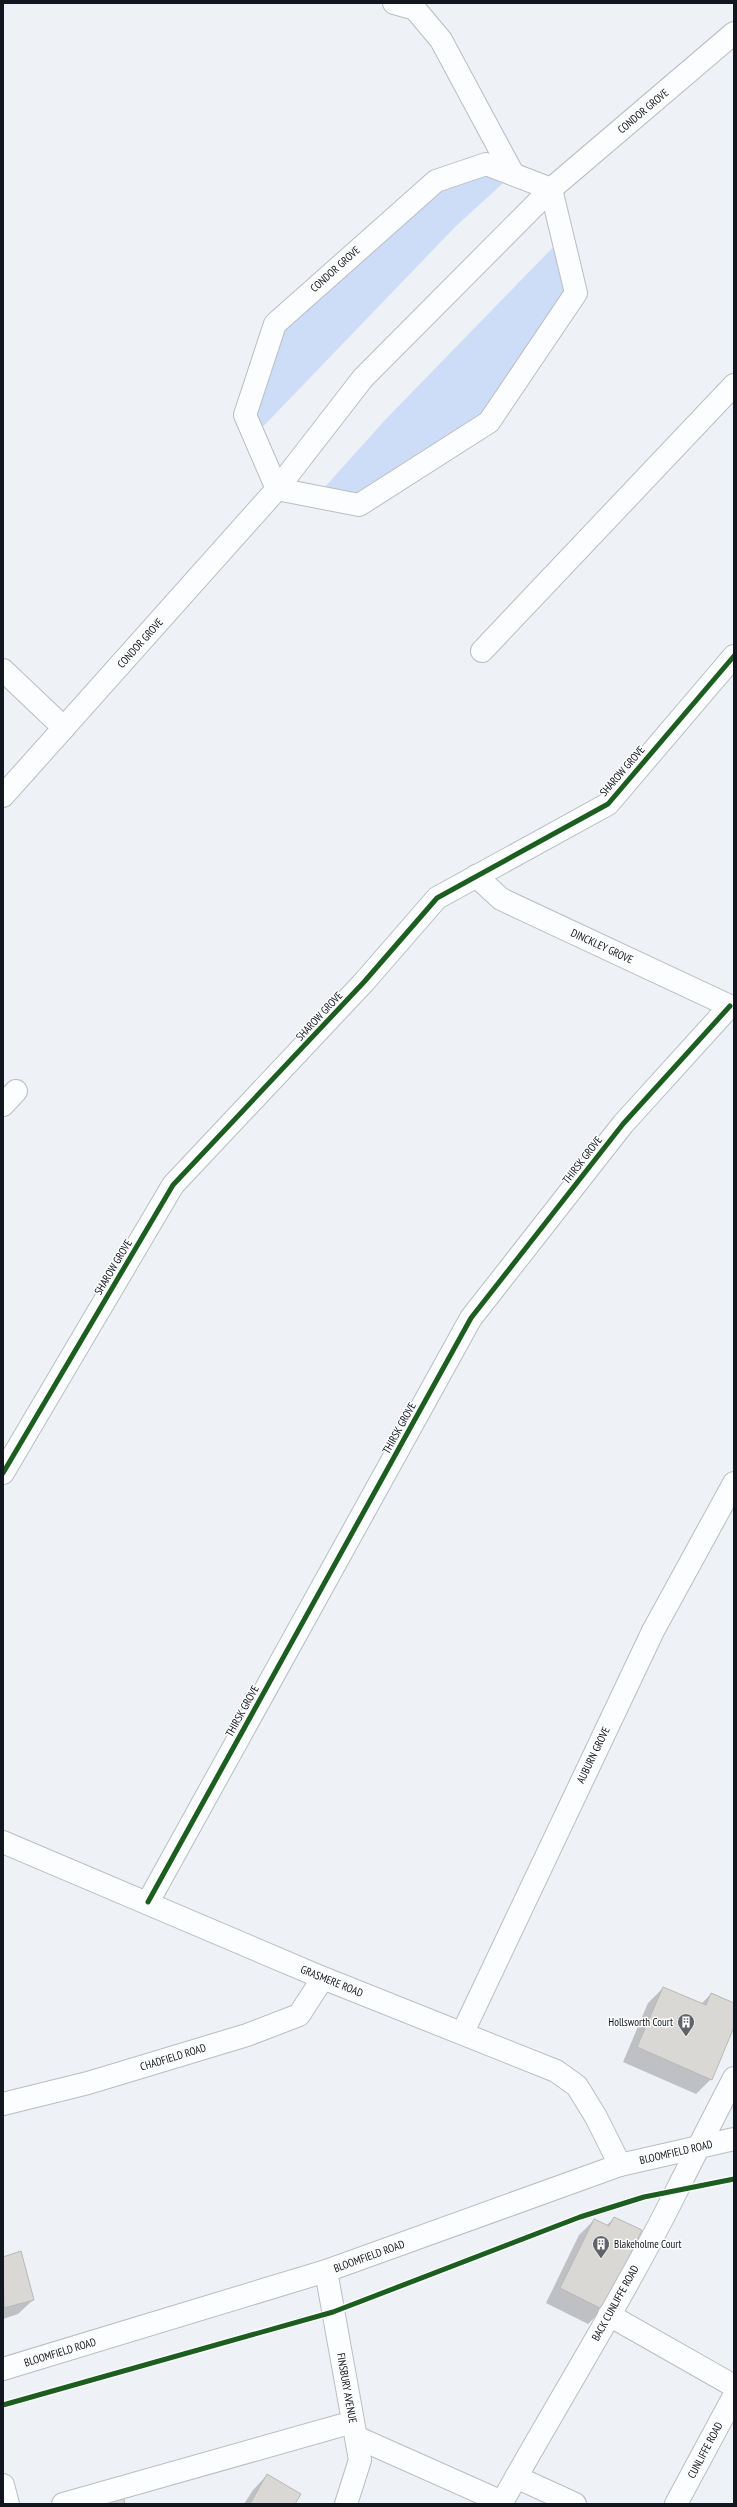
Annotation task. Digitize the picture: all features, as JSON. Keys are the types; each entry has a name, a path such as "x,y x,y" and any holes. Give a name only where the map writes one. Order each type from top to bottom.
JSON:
{"street":[{"path":"394,3 418,6 444,46 513,174"},
{"name":"CONDOR GROVE","path":"3,796 277,489 363,378 551,189 734,33"},
{"name":"CONDOR GROVE","path":"277,489 245,415 275,324 436,181 486,164 551,189"},
{"path":"277,489 359,505 489,422 576,293 551,189"},
{"path":"482,651 734,385"},
{"name":"SHAROW GROVE","path":"3,1473 173,1185 364,982 437,898 608,804 734,656"},
{"path":"3,670 64,728"},
{"name":"DINCKLEY GROVE","path":"476,876 502,899 732,1007"},
{"name":"THIRSK GROVE","path":"148,1902 471,1318 623,1124 732,1007"},
{"name":"AUBURN GROVE","path":"463,2032 653,1631 734,1483"},
{"name":"GRASMERE ROAD","path":"3,1842 148,1902 323,1978 463,2032 556,2071 577,2086 596,2117 620,2165"},
{"name":"CHADFIELD ROAD","path":"3,2104 88,2083 247,2035 299,2015 323,1978"},
{"name":"BACK CUNLIFFE ROAD","path":"501,2503 609,2315 676,2192 697,2146 734,2078"},
{"name":"BLOOMFIELD ROAD","path":"3,2369 326,2272 620,2165 697,2146 734,2139"},
{"name":"FINSBURY AVENUE","path":"326,2272 360,2460 346,2504"},
{"path":"609,2315 734,2386"},
{"name":"CUNLIFFE ROAD","path":"676,2504 734,2396"},
{"path":"63,2504 355,2429 501,2503"},
{"path":"516,2477 575,2504"},
{"path":"3,2485 8,2504"}],"shaded area":[{"path":"486,164 513,174 456,226 254,436 245,415 275,324 436,181"},
{"path":"563,237 576,293 489,422 359,505 316,497 385,420"}],"building":[{"name":"Hollsworth Court","path":"663,1987 706,2005 711,1993 734,2003 734,2027 712,2080 637,2047"},
{"name":"Blakeholme Court","path":"614,2217 642,2230 604,2310 560,2288 594,2219 609,2226"},
{"path":"21,2251 34,2300 4,2308 3,2257"},
{"path":"267,2474 301,2494 295,2504 250,2504"},
{"path":"123,2496 125,2504 94,2504"}],"cycle path":[{"path":"3,1473 173,1185 364,982 437,898 608,804 734,656"},
{"path":"148,1902 471,1318 623,1124 730,1006"},
{"path":"3,2405 333,2312 580,2217 644,2197 734,2179"}],"place":[{"name":"Hollsworth Court","path":"686,2037"},
{"name":"Blakeholme Court","path":"601,2259"}]}
